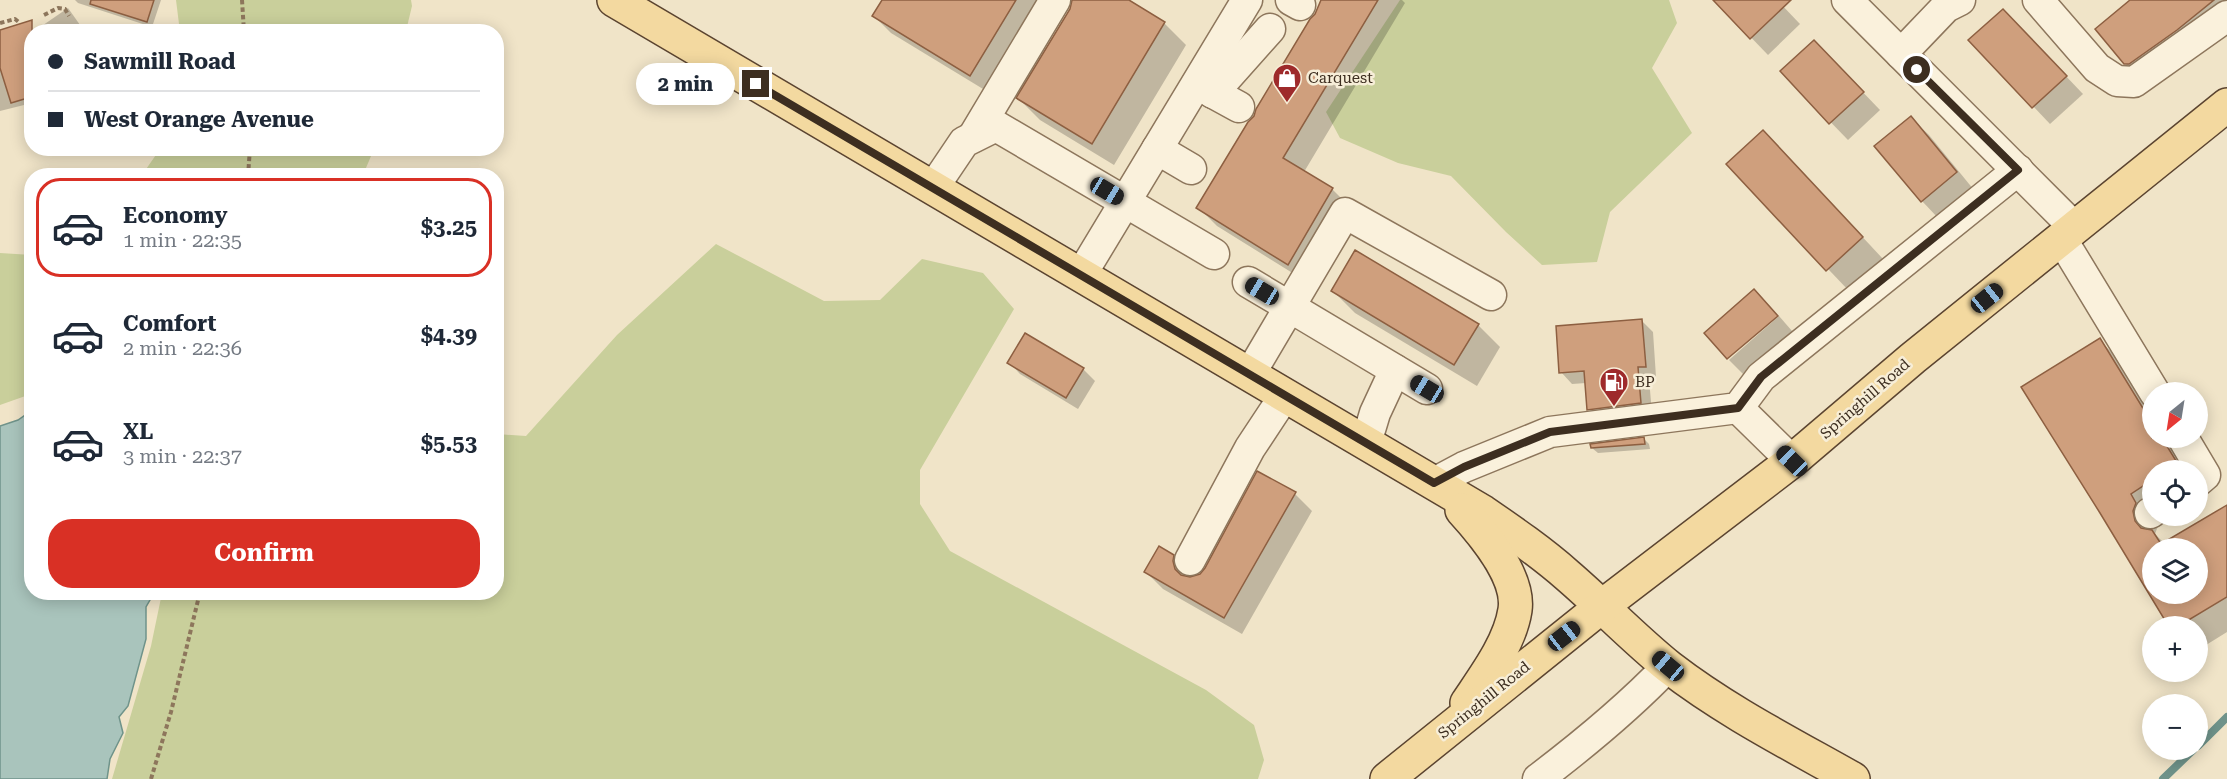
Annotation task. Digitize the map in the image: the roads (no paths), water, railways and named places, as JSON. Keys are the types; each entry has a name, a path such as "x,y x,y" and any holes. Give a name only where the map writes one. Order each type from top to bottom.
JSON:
{"main road":[{"path":"632,5 933,188 1483,512 1568,575 1668,666 1715,698 1853,779"},
{"name":"Springhill Road","path":"1387,779 1601,607 1792,461 1913,358 2227,105"},
{"path":"1434,483 1471,520 1493,549 1512,585 1515,608 1510,629 1499,651 1453,725"}],"street":[{"path":"973,137 1055,0"},
{"path":"1205,88 1247,0"},
{"path":"1847,0 2018,170 2068,232 2149,382"},
{"path":"1901,54 1946,7 1960,0"},
{"path":"2038,0 2097,68 2117,81 2134,82 2227,16"},
{"path":"1081,275 1157,149 1205,88 1270,29"},
{"path":"1205,88 1239,107"},
{"path":"933,188 964,142 996,126 1214,254"},
{"path":"1157,149 1191,169"},
{"path":"1434,483 1464,467 1550,432 1738,408 1761,377 2018,170"},
{"path":"1250,374 1345,213 1491,295"},
{"path":"1248,282 1427,389"},
{"path":"1366,443 1375,413 1395,370"},
{"path":"1190,560 1250,448 1285,395"},
{"path":"1738,408 1792,461"},
{"path":"1538,779 1575,751 1638,697 1668,666"}],"water":[{"path":"24,416 24,600 150,600 146,607 146,639 128,706 119,717 123,733 110,759 107,779 0,779 0,426"}],"waterway":[{"path":"2208,736 2227,717"},
{"path":"2163,779 2183,760"}],"place":[{"name":"Carquest","path":"1287,104"},
{"name":"BP","path":"1614,408"}]}
